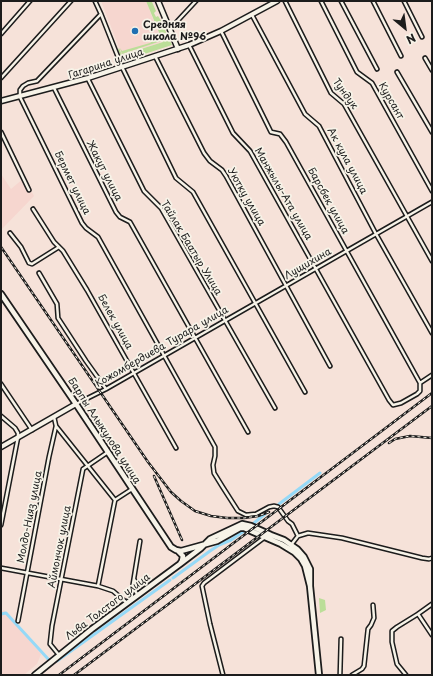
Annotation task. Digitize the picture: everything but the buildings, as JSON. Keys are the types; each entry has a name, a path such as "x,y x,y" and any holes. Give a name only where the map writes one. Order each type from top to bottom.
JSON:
{"main road":[{"path":"158,1 178,49"},
{"name":"Гагарина улица","path":"1,101 54,88 178,49 221,31 252,15 271,2 277,1"},
{"name":"Барпы Алыкулова улица","path":"1,294 167,542 178,551"},
{"path":"1,447 76,404"},
{"path":"206,543 210,539 242,524 251,526 271,535 302,554 309,565 311,575 310,586 319,675"},
{"path":"180,564 183,556 178,551 213,542 242,528 266,536 290,547"},
{"name":"Льва Толстого улица","path":"35,675 206,543"}],"street":[{"path":"1,34 30,1"},
{"path":"1,78 71,1"},
{"path":"94,1 101,14 122,67 176,178 193,192 305,392"},
{"path":"170,29 196,1"},
{"name":"Тундук","path":"285,1 331,93 344,104 432,261"},
{"name":"Курсант","path":"321,1 357,72 372,83 432,191"},
{"path":"341,1 377,69"},
{"path":"373,1 401,56"},
{"path":"404,1 422,37"},
{"path":"20,97 20,90 23,86 37,81 101,14"},
{"name":"Ак кула улица","path":"252,15 304,114 319,126 376,234 432,333"},
{"name":"Барсбек улица","path":"221,31 271,132 280,134 283,138 420,383"},
{"name":"Манжылы-Ата улица","path":"189,45 233,133 250,151 389,400 393,405 401,403 420,391 420,383"},
{"name":"Уютку улица","path":"155,56 204,153 210,161 222,170 226,176 330,366"},
{"path":"425,58 432,70"},
{"path":"397,72 432,132"},
{"name":"Тайлак Баатыр Улица","path":"88,78 144,191 161,208 275,408"},
{"name":"Жакут улица","path":"54,88 116,212 130,222 248,432"},
{"name":"Бермет улица","path":"20,97 82,222 86,228 98,237 163,356"},
{"path":"1,132 29,190"},
{"name":"Лущихина","path":"255,304 432,202"},
{"name":"Белек улица","path":"33,209 54,242 63,251 87,290 176,448"},
{"path":"10,233 32,264 59,247"},
{"path":"39,273 57,304 58,318 86,361 106,388"},
{"name":"Кожомбердиева Турара улица","path":"76,404 255,304"},
{"path":"163,356 215,447 213,465 214,473 238,511 246,515 256,514 269,506 278,507 292,524 298,536"},
{"path":"420,383 432,375"},
{"path":"1,384 32,430"},
{"path":"1,416 15,428 18,433 1,525"},
{"name":"Молдо-Нияз улица","path":"18,620 56,426 54,416"},
{"path":"56,426 115,500"},
{"path":"87,466 108,452"},
{"name":"Аймончок улица","path":"59,655 50,644 54,613 83,469 87,466"},
{"path":"98,586 115,500 132,489"},
{"path":"290,547 298,536 308,533 342,538 422,558 432,558"},
{"path":"223,675 202,586 266,536"},
{"path":"132,590 140,541"},
{"path":"1,568 98,586 112,591 127,603"},
{"path":"134,578 138,595"},
{"path":"406,675 397,664 392,642 392,631 397,626 432,604"},
{"path":"352,675 364,666 368,629 374,618 373,605"},
{"path":"418,614 432,635"},
{"path":"340,639 340,675"}],"shaded area":[{"name":"Средняя школа №96","path":"101,1 146,1 162,42 122,55"},
{"path":"1,174 11,189 24,178 34,196 1,230"},
{"path":"4,610 41,654 37,664 24,675 1,675 1,612"}],"green space":[{"path":"146,1 152,2 156,11 154,13 156,17 158,16 160,19 172,45 123,61 118,50 119,48 122,55 163,42"},
{"path":"158,33 161,41 122,54 120,48 122,51 150,43 155,39"},
{"path":"319,598 325,600 326,610 320,613"}],"waterway":[{"path":"279,504 320,473"},
{"path":"254,523 265,514"},
{"path":"173,578 219,545 231,540 244,531"},
{"path":"57,661 170,580"},
{"path":"1,614 6,613 49,660"}],"railway":[{"path":"1,247 148,462 171,492 195,511 211,516 244,518 258,516 269,512"},
{"path":"59,675 432,393"},
{"path":"74,675 432,406"},
{"path":"389,443 395,439 410,436 432,438"},
{"path":"154,476 182,540"}],"place":[{"name":"Средняя школа №96","path":"135,31"}]}
